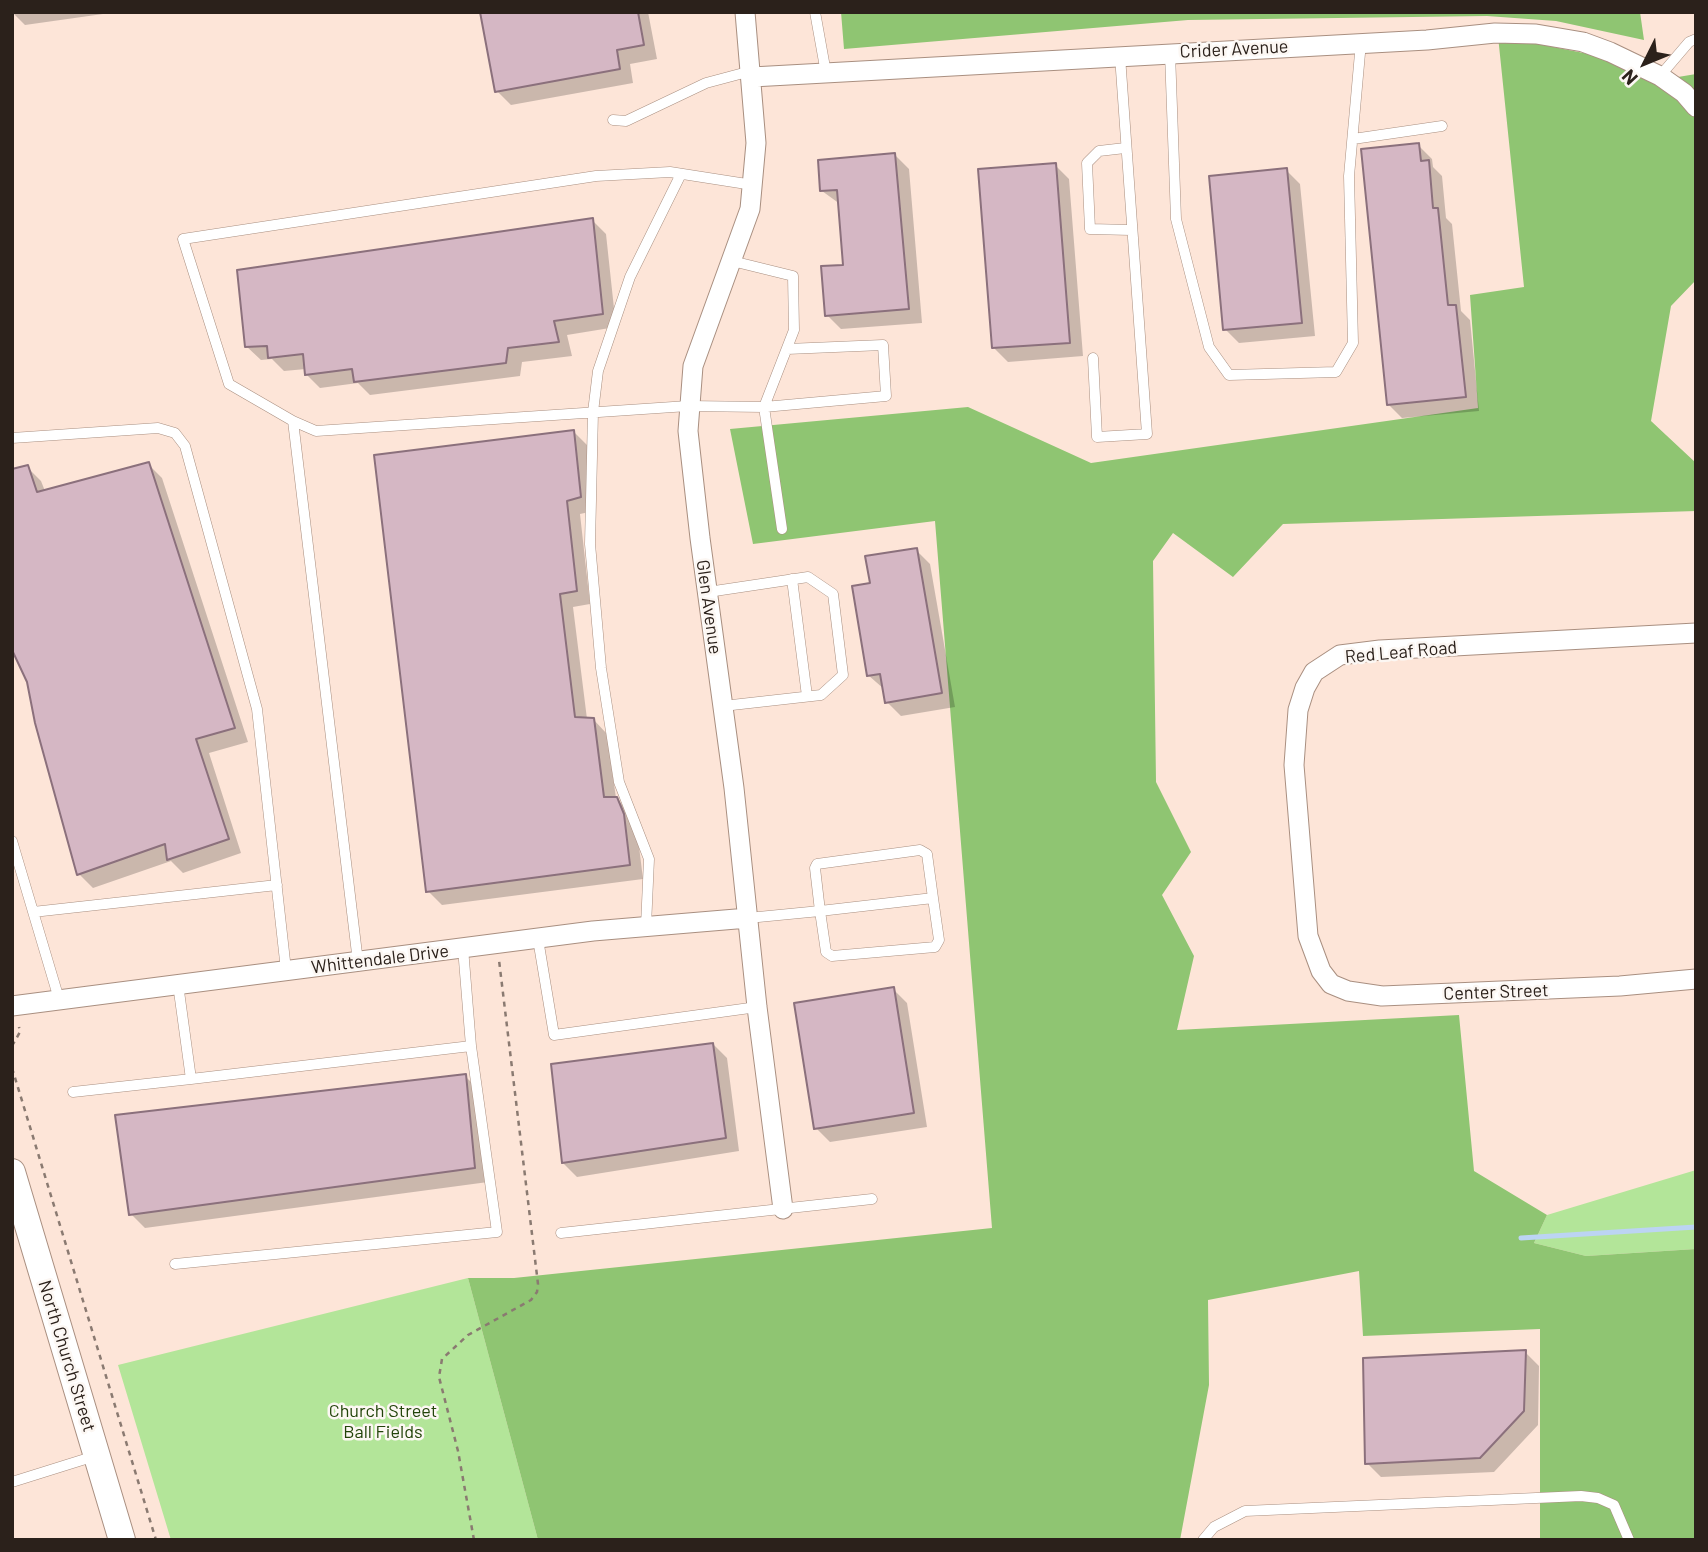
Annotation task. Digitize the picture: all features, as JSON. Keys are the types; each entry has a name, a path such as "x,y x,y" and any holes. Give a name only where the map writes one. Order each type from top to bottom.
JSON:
{"main road":[{"name":"North Church Street","path":"12,1172 122,1540"}],"street":[{"name":"Glen Avenue","path":"745,12 756,143 750,209 702,335 693,366 688,405 691,465 723,706 783,1209"},
{"name":"Crider Avenue","path":"751,74 826,73 1495,33 1536,34 1583,42 1660,76 1684,93 1696,107"},
{"name":"Red Leaf Road","path":"1313,955 1307,936 1294,765 1298,710 1314,672 1325,662 1340,655 1380,650 1696,633"},
{"name":"Whittendale Drive","path":"12,1006 497,943 646,926 748,918"},
{"name":"Center Street","path":"1313,955 1332,984 1349,991 1382,996 1620,986 1696,979"}],"lane":[{"path":"816,12 826,73"},
{"path":"1660,76 1689,42 1696,39"},
{"path":"1170,53 1176,219 1209,347 1229,375 1336,372 1353,342 1349,176 1362,42"},
{"path":"1093,358 1097,437 1147,435 1120,56"},
{"path":"614,120 626,121 706,83 751,74"},
{"path":"1353,139 1442,126"},
{"path":"1125,148 1099,151 1087,163 1090,229 1131,230"},
{"path":"753,185 681,174 596,176 183,239 229,384 293,421 316,431 688,405 764,407 886,396 883,345 787,349"},
{"path":"646,926 649,859 620,782 601,668 590,544 593,412 598,371 630,277 681,174"},
{"path":"732,261 793,276 794,330 764,407 782,529"},
{"path":"293,421 358,962"},
{"path":"12,438 158,428 175,433 184,446 257,709 286,970"},
{"path":"708,592 808,577 833,594 835,607 843,675 821,695 723,706"},
{"path":"792,579 807,696"},
{"path":"12,841 59,999"},
{"path":"920,850 927,854 933,898 939,940 935,947 832,956 826,952 817,864 920,850"},
{"path":"33,912 277,885"},
{"path":"748,918 933,898"},
{"path":"538,939 554,1035 757,1007"},
{"path":"175,1264 497,1232 471,1046 463,948"},
{"path":"178,984 191,1079"},
{"path":"73,1092 471,1046"},
{"path":"561,1233 872,1199"},
{"path":"12,1482 97,1455"},
{"path":"1203,1540 1214,1527 1245,1511 1580,1496 1598,1498 1614,1505 1629,1540"}],"path":[{"path":"474,1540 463,1475 439,1377 442,1359 468,1335 531,1300 537,1292 538,1284 497,943"},
{"path":"12,1046 20,1032 19,1027"},
{"path":"12,1068 156,1540"}],"green space":[{"path":"841,12 1640,12 1644,40 1556,21 1487,16 1188,20 844,49"},
{"path":"1498,36 1634,63 1660,80 1696,74 1696,280 1671,306 1651,421 1696,463 1696,511 1283,524 1233,577 1173,533 1153,561 1156,782 1191,852 1162,895 1194,956 1177,1030 1459,1015 1474,1171 1547,1215 1534,1243 1586,1256 1696,1249 1696,1540 1540,1540 1540,1329 1363,1336 1359,1271 1208,1300 1209,1385 1180,1540 538,1540 468,1278 514,1278 992,1228 935,521 753,544 730,429 968,407 1091,463 1478,408 1470,295 1524,287"},
{"path":"1696,1170 1696,1249 1586,1256 1534,1243 1547,1215"},
{"name":"Church Street Ball Fields","path":"468,1278 538,1540 171,1540 118,1365"}],"building":[{"path":"480,12 638,12 644,45 617,50 620,69 495,92"},
{"path":"1419,143 1421,161 1429,160 1433,208 1438,208 1448,305 1456,305 1466,397 1387,405 1361,149"},
{"path":"895,153 909,309 825,316 821,266 843,265 837,190 820,191 818,160"},
{"path":"1056,163 1070,343 992,348 978,169"},
{"path":"1287,168 1302,323 1223,330 1209,176"},
{"path":"593,218 603,314 554,321 559,342 508,348 506,363 354,382 352,369 305,375 303,354 268,358 267,346 245,347 237,270"},
{"path":"574,430 581,497 567,501 577,591 560,594 575,717 594,718 604,797 617,797 624,814 630,865 426,892 374,455"},
{"path":"149,462 235,728 196,739 229,839 167,860 165,844 77,875 35,723 27,682 12,650 12,469 28,465 37,492"},
{"path":"917,548 942,693 885,703 880,674 867,676 852,586 870,583 865,556"},
{"path":"894,987 914,1113 814,1129 794,1003"},
{"path":"713,1043 726,1138 562,1163 551,1064"},
{"path":"466,1074 475,1168 129,1215 115,1115"},
{"path":"1526,1350 1524,1411 1480,1458 1365,1464 1363,1358"}],"waterway":[{"path":"1521,1238 1696,1227"}]}
